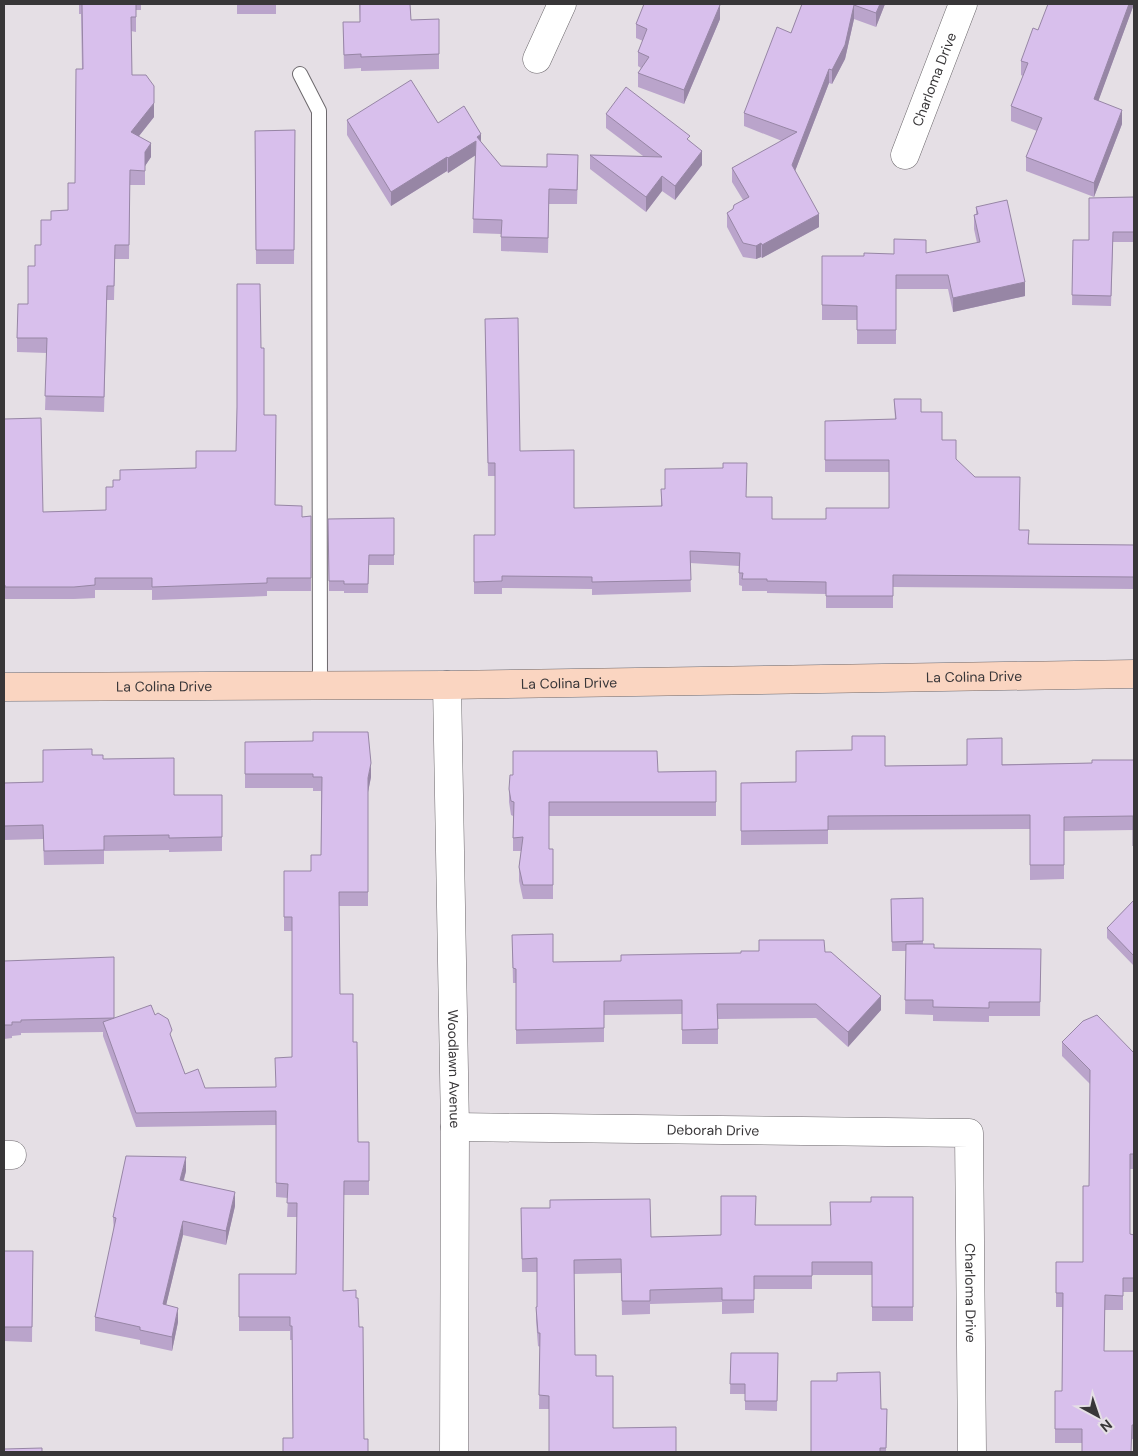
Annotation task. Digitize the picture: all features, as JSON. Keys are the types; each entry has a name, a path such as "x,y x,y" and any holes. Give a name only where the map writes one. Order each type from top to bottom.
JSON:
{"street":[{"path":"537,60 562,4"},
{"name":"Charloma Drive","path":"905,155 963,4"},
{"name":"La Colina Drive","path":"4,687 447,685 1134,674"},
{"name":"Woodlawn Avenue","path":"447,685 455,1128 454,1452"},
{"name":"Deborah Drive","path":"455,1128 969,1133"},
{"name":"Charloma Drive","path":"969,1133 972,1452"}],"lane":[{"path":"300,74 319,111 320,686"}],"building":[{"path":"82,4 136,4 136,17 131,17 132,75 146,75 154,86 154,103 131,132 151,143 145,152 145,171 130,170 129,245 115,245 114,286 107,286 104,397 45,396 47,338 17,338 18,304 28,304 28,266 35,266 35,245 41,245 41,220 51,220 51,211 68,210 68,183 75,183 76,69 83,69"},
{"path":"360,4 410,4 411,20 439,19 439,54 361,57 361,54 344,55 343,22 360,22"},
{"path":"644,4 720,5 684,90 638,73 649,57 638,52 647,29 636,24"},
{"path":"802,4 880,4 876,13 854,5 845,45 832,70 829,69 792,165 819,214 762,245 761,243 756,246 743,243 727,213 733,209 734,205 749,197 732,168 797,132 744,113 777,27 791,33"},
{"path":"1048,4 1129,4 1094,99 1122,110 1094,183 1026,157 1042,118 1011,106 1028,63 1021,61 1033,28 1038,30"},
{"path":"411,80 438,123 464,106 481,134 477,137 501,166 547,167 547,154 578,155 577,190 549,189 548,238 501,237 502,220 473,219 476,141 391,192 347,120"},
{"path":"626,87 690,136 687,139 702,151 675,186 662,176 646,197 590,155 662,157 606,114"},
{"path":"295,130 294,250 256,250 255,131"},
{"path":"1134,197 1134,232 1113,232 1111,296 1072,295 1073,240 1089,240 1089,198"},
{"path":"1007,200 1025,282 953,298 948,275 896,275 896,330 857,330 857,306 822,305 822,256 864,256 864,253 894,254 894,239 926,240 926,253 980,242 974,215 978,214 976,207"},
{"path":"237,284 260,284 261,348 264,348 264,415 276,415 275,505 302,506 302,517 311,516 311,578 267,578 267,583 152,587 152,578 95,578 95,585 74,587 5,587 4,419 41,418 43,512 106,510 106,487 113,487 113,480 120,480 120,470 196,468 196,451 236,451"},
{"path":"518,318 520,451 574,450 574,508 662,506 661,489 665,489 665,469 723,468 723,463 747,463 746,497 772,497 772,519 826,519 826,508 889,508 889,460 825,460 825,421 896,419 894,399 921,399 921,412 942,412 942,440 956,440 956,459 975,477 1020,477 1019,530 1029,530 1028,544 1134,545 1134,577 893,575 893,596 826,596 826,582 742,579 743,573 739,573 740,553 690,551 691,580 592,582 592,577 502,576 502,581 474,582 474,535 495,535 495,463 488,463 485,319"},
{"path":"394,518 394,555 369,555 368,584 344,584 344,581 329,581 328,519"},
{"path":"313,732 368,732 371,763 368,778 368,892 339,892 340,994 353,994 353,1042 357,1042 358,1142 369,1142 369,1181 344,1181 343,1291 356,1290 359,1327 363,1327 364,1439 368,1439 368,1452 283,1452 283,1438 293,1438 292,1326 290,1326 290,1317 239,1317 239,1274 296,1274 297,1203 287,1203 288,1184 276,1183 276,1111 136,1113 103,1022 151,1005 155,1015 158,1013 168,1019 172,1030 170,1034 185,1074 198,1069 205,1088 276,1087 275,1058 292,1057 292,917 284,917 284,871 311,871 311,855 321,855 322,777 313,777 313,774 245,774 245,742 313,741"},
{"path":"852,736 885,736 885,766 967,765 967,739 1002,738 1002,765 1092,763 1092,760 1134,760 1134,846 1133,816 1064,817 1064,865 1030,865 1030,815 828,816 828,830 741,831 741,783 796,782 796,751 852,750"},
{"path":"92,749 92,755 103,755 103,759 174,758 174,795 222,795 222,837 169,838 169,835 104,836 104,850 44,851 43,825 4,826 4,783 43,782 43,750"},
{"path":"513,751 657,751 658,772 716,771 716,802 549,802 549,849 553,849 553,885 523,885 519,867 523,837 513,838 514,802 511,801 509,789 510,775 513,775"},
{"path":"923,898 923,941 892,942 891,899"},
{"path":"1134,900 1134,956 1107,928"},
{"path":"553,934 553,962 621,961 621,955 741,953 741,951 759,951 759,940 824,940 825,952 831,952 881,996 848,1032 816,1004 717,1004 718,1029 682,1030 682,1000 604,1001 604,1028 516,1030 516,969 513,968 512,935"},
{"path":"906,944 934,944 934,948 1041,949 1040,1002 989,1002 989,1008 933,1007 933,1000 905,1000"},
{"path":"114,957 114,1018 21,1020 21,1022 12,1022 12,1025 4,1025 4,961"},
{"path":"1097,1015 1134,1053 1134,1154 1130,1154 1130,1234 1134,1235 1134,1278 1123,1278 1123,1296 1105,1295 1104,1351 1134,1351 1134,1425 1132,1425 1131,1452 1082,1452 1082,1429 1055,1429 1055,1391 1062,1391 1063,1293 1056,1293 1056,1262 1083,1262 1083,1186 1089,1186 1090,1070 1062,1042 1083,1021"},
{"path":"126,1156 186,1157 180,1180 235,1192 226,1231 183,1221 163,1304 178,1308 172,1337 140,1330 140,1327 95,1317 116,1218 113,1217"},
{"path":"721,1196 756,1196 755,1225 831,1225 830,1202 871,1202 871,1197 913,1197 913,1307 872,1307 872,1262 812,1262 812,1276 754,1276 754,1300 722,1300 722,1288 650,1290 650,1301 622,1301 621,1259 574,1260 575,1355 596,1355 596,1376 613,1376 613,1428 676,1427 676,1452 549,1452 549,1396 539,1395 540,1333 538,1333 536,1307 537,1258 522,1259 521,1208 550,1208 550,1200 650,1199 651,1237 721,1235"},
{"path":"4,1251 33,1251 32,1327 4,1327"},
{"path":"731,1353 778,1353 777,1401 745,1401 745,1384 730,1384"},
{"path":"880,1372 881,1409 887,1409 886,1448 880,1448 880,1452 811,1452 811,1381 837,1381 837,1373"},
{"path":"42,1448 42,1452 4,1452 4,1449"}]}
